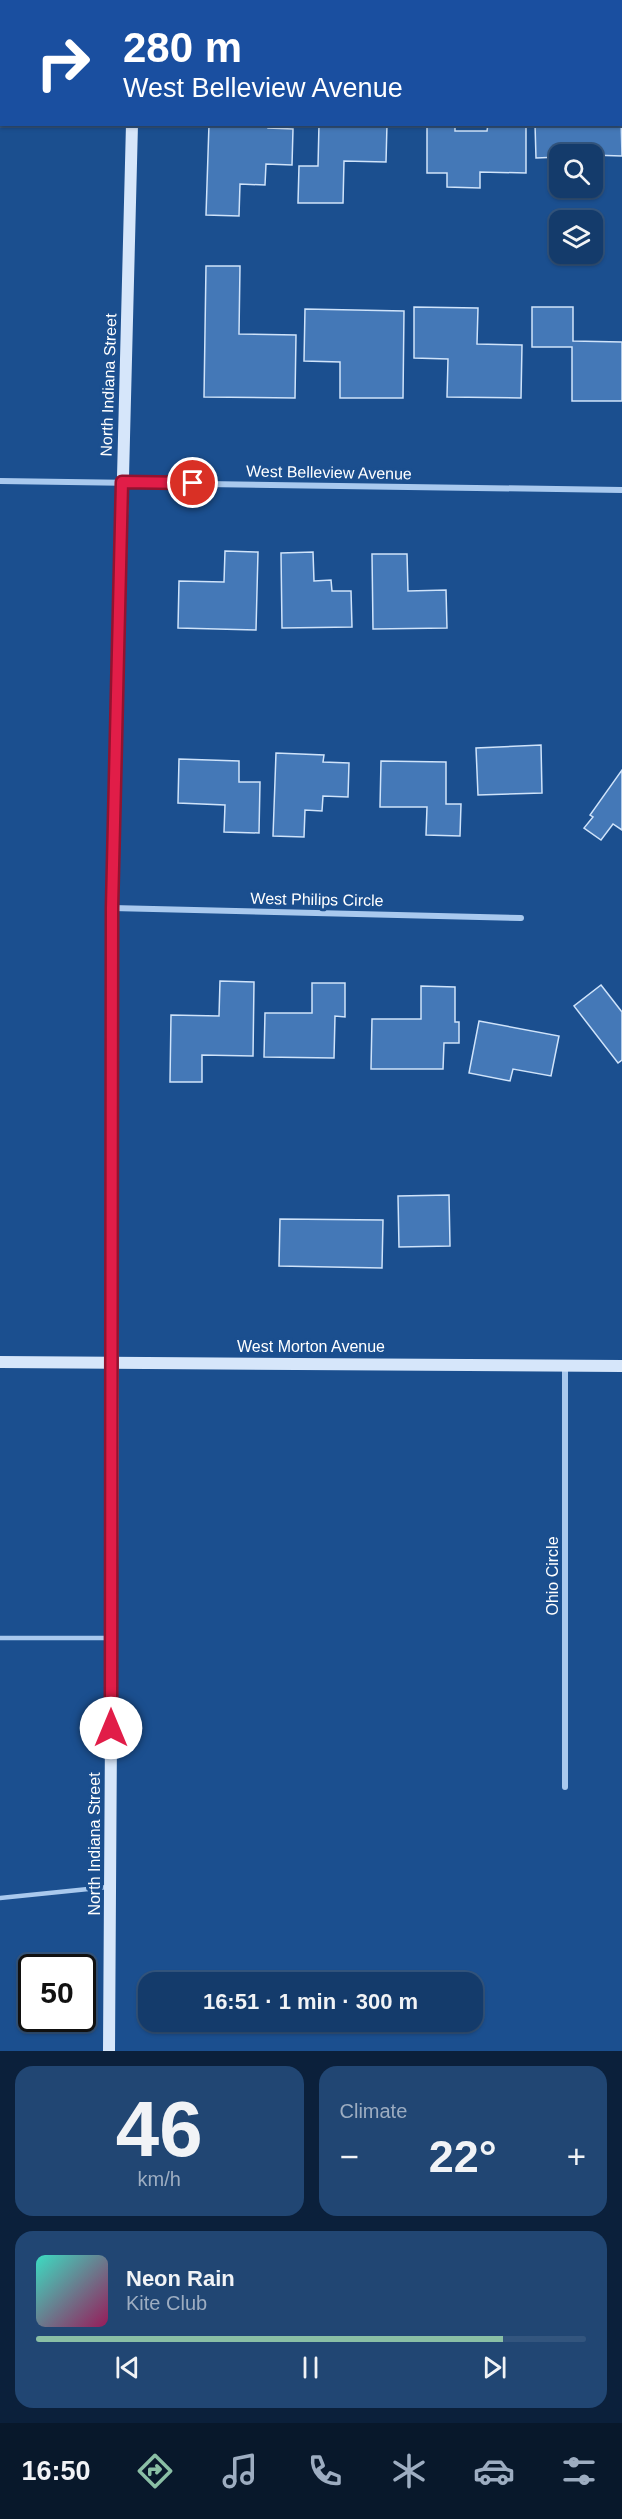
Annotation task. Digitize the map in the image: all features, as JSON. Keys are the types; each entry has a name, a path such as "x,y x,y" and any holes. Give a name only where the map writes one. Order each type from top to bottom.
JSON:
{"main road":[{"name":"North Indiana Street","path":"109,2051 112,908 132,126"},
{"name":"West Morton Avenue","path":"0,1362 622,1366"}],"street":[{"name":"West Belleview Avenue","path":"0,482 622,490"},
{"name":"West Philips Circle","path":"112,908 521,918"},
{"name":"Ohio Circle","path":"565,1365 565,1787"}],"lane":[{"path":"0,1638 111,1638"},
{"path":"0,1898 110,1887"}],"building":[{"path":"209,126 268,126 268,128 293,129 292,165 266,164 265,185 240,184 239,216 206,215"},
{"path":"319,126 387,126 386,162 344,161 343,203 298,203 299,166 318,166"},
{"path":"427,126 455,126 455,131 487,131 488,126 526,126 526,173 480,172 480,188 447,187 447,173 427,173"},
{"path":"535,126 621,126 622,156 603,155 603,144 549,144 549,157 536,158"},
{"path":"206,266 240,266 239,334 296,335 295,398 204,397"},
{"path":"414,307 478,308 477,344 522,345 521,398 447,397 448,359 414,358"},
{"path":"532,307 573,307 573,341 622,342 622,401 572,401 572,347 532,347"},
{"path":"305,309 404,311 403,398 340,398 340,362 304,361"},
{"path":"225,551 258,552 256,630 178,628 179,581 224,582"},
{"path":"313,552 314,581 331,580 332,591 351,591 352,627 282,628 281,553"},
{"path":"372,554 407,554 408,591 446,590 447,628 373,629"},
{"path":"541,745 542,793 478,795 476,748"},
{"path":"276,753 324,755 323,762 349,763 348,797 323,796 322,811 305,810 304,837 273,836"},
{"path":"179,759 239,761 239,782 260,782 259,833 224,832 225,805 178,803"},
{"path":"381,761 446,762 446,804 461,804 460,836 426,835 427,807 380,807"},
{"path":"622,770 622,830 613,824 601,840 584,828 593,817 590,815"},
{"path":"220,981 254,982 253,1056 202,1055 202,1082 170,1082 171,1015 219,1016"},
{"path":"312,983 345,983 345,1017 335,1016 334,1058 264,1057 265,1013 312,1013"},
{"path":"601,985 622,1012 622,1060 618,1063 574,1006"},
{"path":"421,986 455,987 455,1022 459,1022 459,1043 444,1043 443,1069 371,1069 372,1019 421,1019"},
{"path":"479,1021 559,1036 551,1076 513,1069 510,1081 469,1073"},
{"path":"449,1195 450,1246 399,1247 398,1196"},
{"path":"280,1219 383,1220 382,1268 279,1266"}],"route":[{"path":"111,1728 112,908 122,482 193,483"}]}
